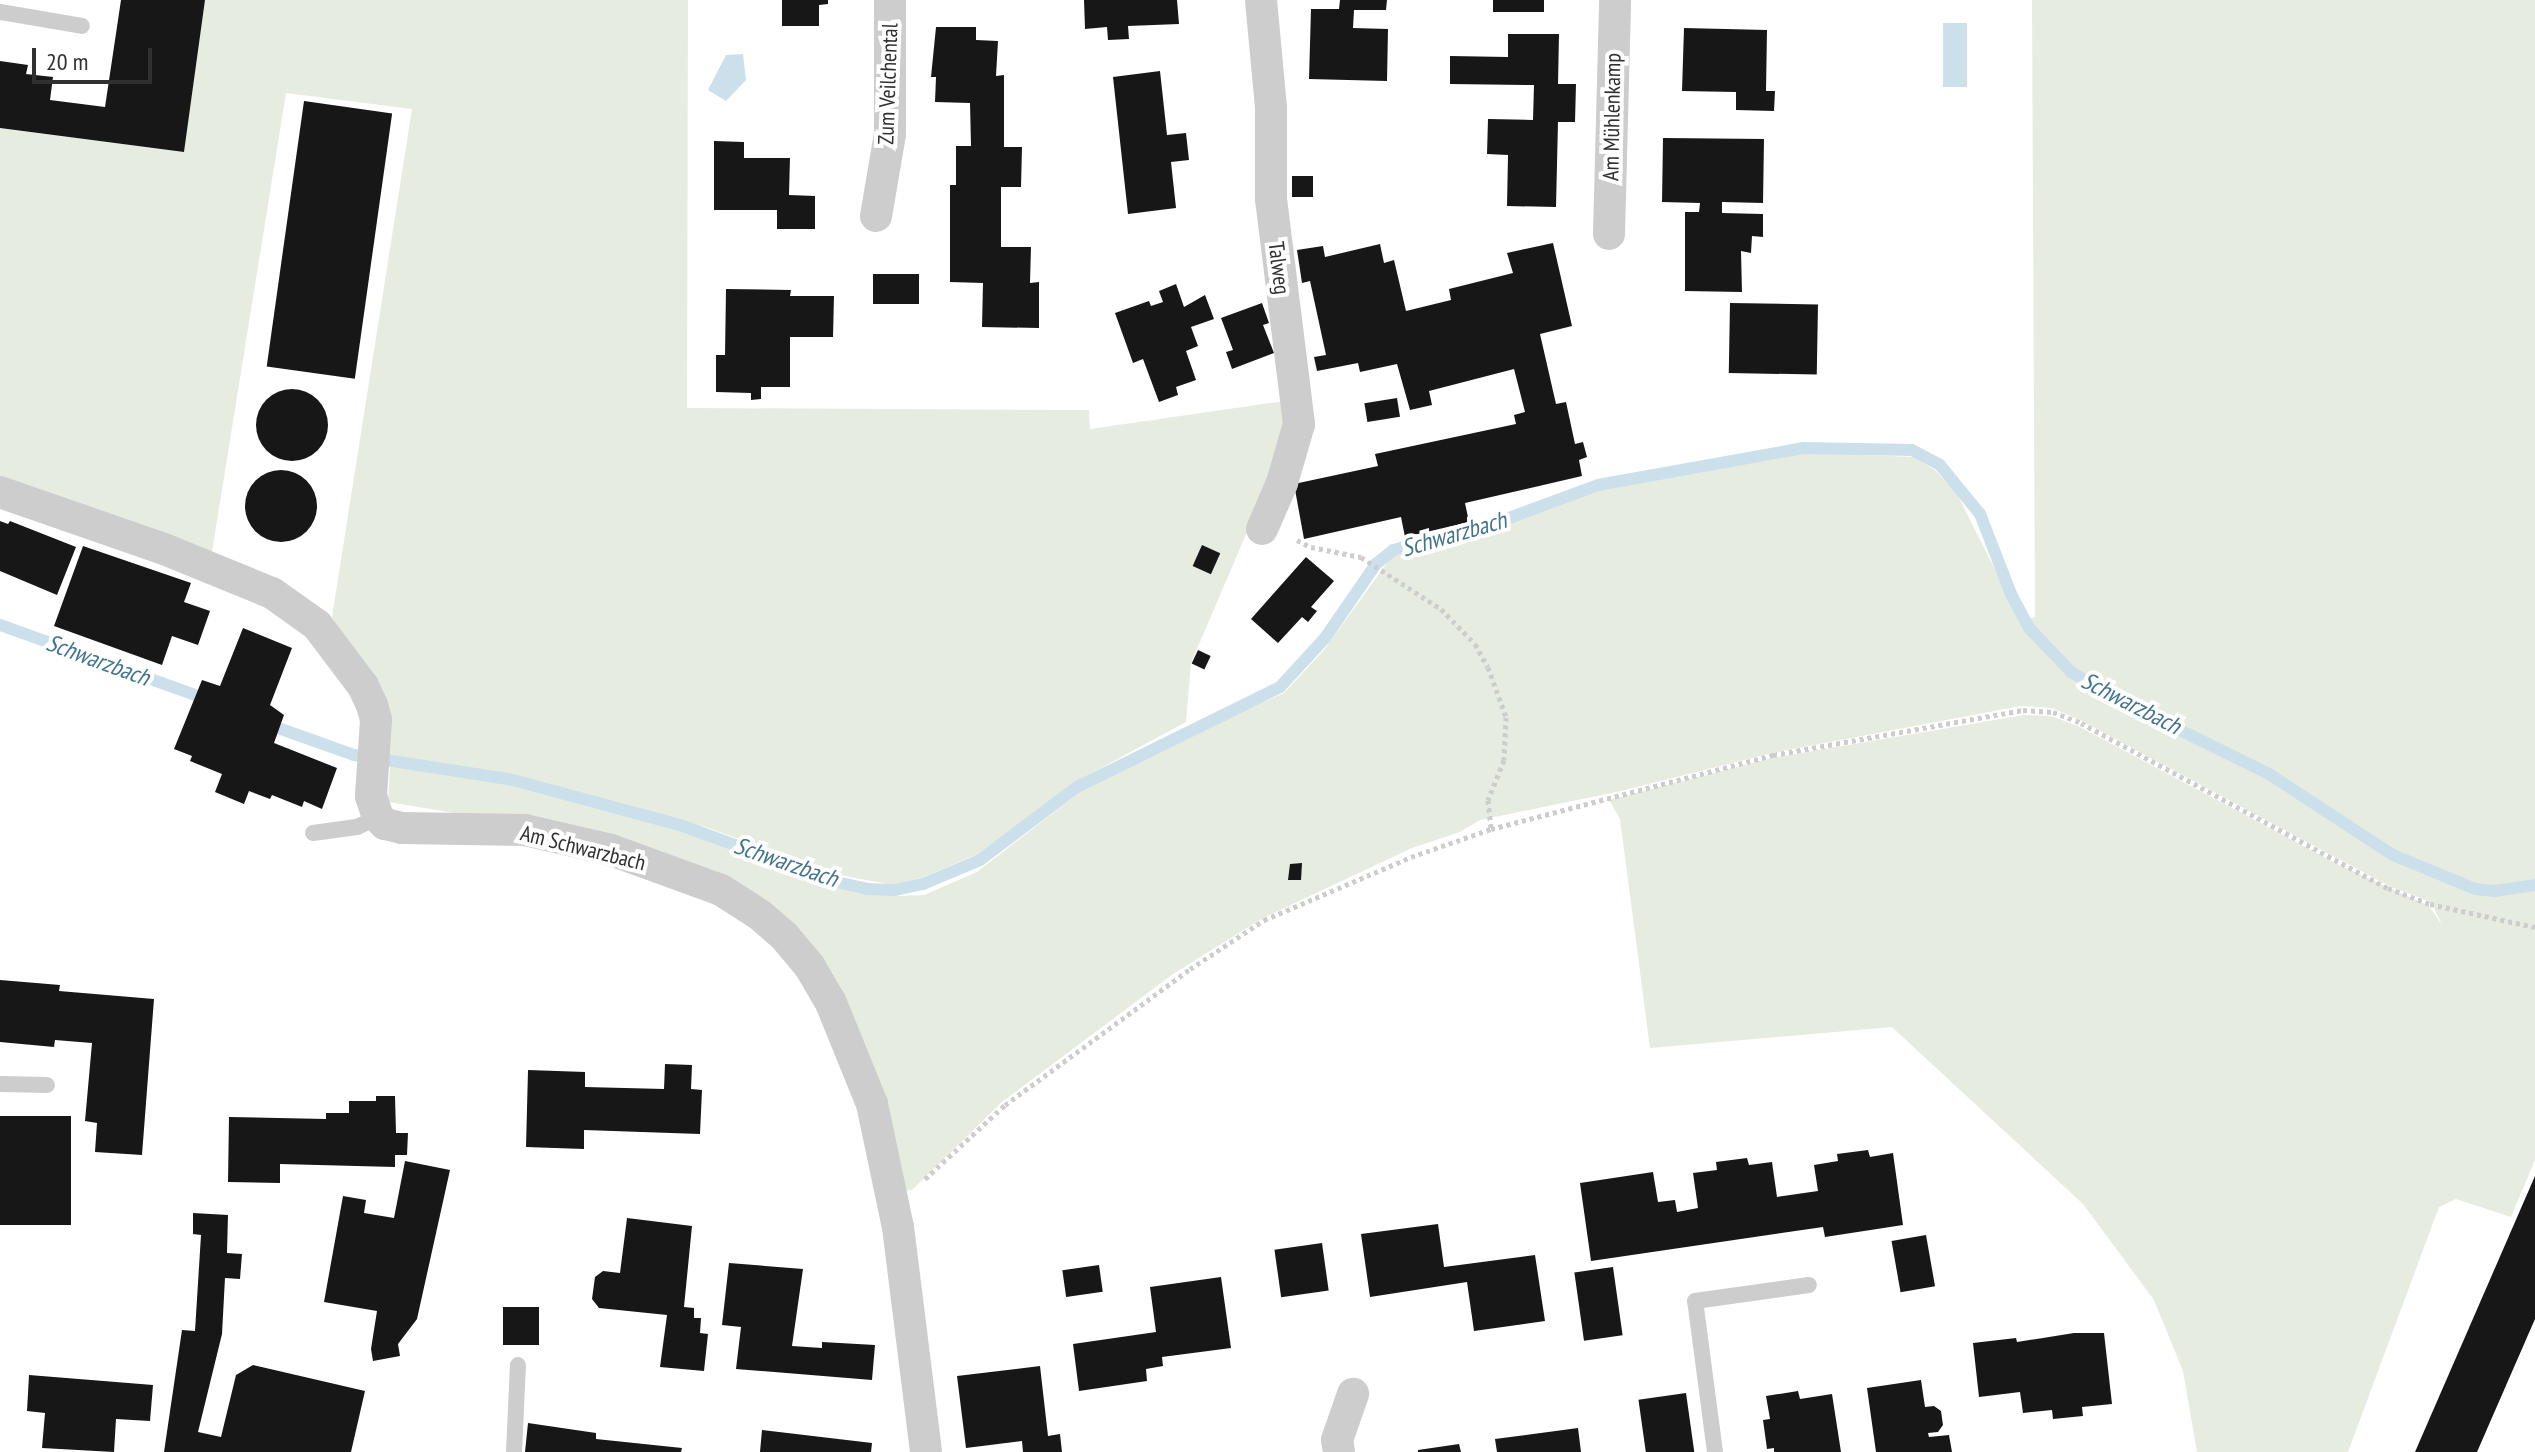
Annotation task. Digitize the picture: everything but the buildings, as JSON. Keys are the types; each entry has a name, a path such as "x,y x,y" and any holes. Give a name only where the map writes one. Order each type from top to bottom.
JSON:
{"street":[{"name":"Zum Veilchental","path":"876,216 890,134 890,0"},
{"name":"Talweg","path":"1261,0 1271,107 1271,199 1299,424 1282,483 1262,529"},
{"name":"Am Mühlenkamp","path":"1609,234 1615,0"},
{"path":"0,492 164,549 272,593 317,625 363,686 372,705 375,802"},
{"name":"Am Schwarzbach","path":"375,802 385,824 402,828 525,830 611,850 721,890 760,915 785,937 810,967 843,1027 872,1104 898,1227 926,1452"},
{"path":"1339,1452 1337,1440 1353,1394"}],"lane":[{"path":"0,12 82,26"},
{"path":"313,833 357,827 375,802"},
{"path":"0,1084 47,1085"},
{"path":"1715,1452 1695,1301 1809,1285"},
{"path":"514,1452 518,1365"}],"path":[{"path":"1282,483 1282,514 1298,541 1361,557 1441,609 1475,644 1502,699 1507,740 1488,800 1491,829"},
{"path":"898,1227 916,1189 959,1144 1078,1049 1264,920 1411,857 1491,829 1773,755 2023,710 2053,712 2081,723 2388,888 2430,904 2535,927"}],"shaded area":[{"path":"205,0 688,0 687,408 1089,410 1090,429 1285,401 1291,429 1191,663 1186,722 1075,782 978,854 921,878 894,885 833,874 698,824 831,887 896,896 924,895 977,872 1079,793 1196,732 1284,693 1324,650 1392,556 1408,547 1492,528 1599,489 1809,453 1914,457 1935,470 1957,494 2021,621 2035,617 2032,0 2535,0 2535,1160 2511,1217 2456,1199 2439,1207 2348,1452 2197,1452 2183,1371 2154,1300 2083,1204 1892,1027 1650,1048 1620,819 1609,800 1772,758 2024,715 2051,716 2078,726 2339,865 2429,906 2442,925 2431,902 2389,886 2080,720 2052,708 2021,706 1772,753 1621,791 1480,820 1460,832 1412,848 1263,918 1173,974 1002,1102 912,1190 895,1192 828,967 634,843 388,802 390,769 383,719 368,681 332,617 412,109 286,93 211,558 0,485 0,128 184,152"}],"water":[{"path":"1943,23 1967,23 1967,87 1943,87"},
{"path":"743,54 746,80 726,101 708,90 726,55"}],"waterway":[{"name":"Schwarzbach","path":"281,729 354,755 513,780 683,826 833,881 867,889 895,890 923,884 980,860 1077,787 1280,687 1325,638 1376,564 1393,550 1490,525 1598,485 1804,448 1912,450 1940,465 1980,514 2011,594 2029,628 2071,672 2135,708 2269,774 2393,855 2475,889 2495,891 2535,885"},
{"name":"Schwarzbach","path":"0,625 195,695"}]}
